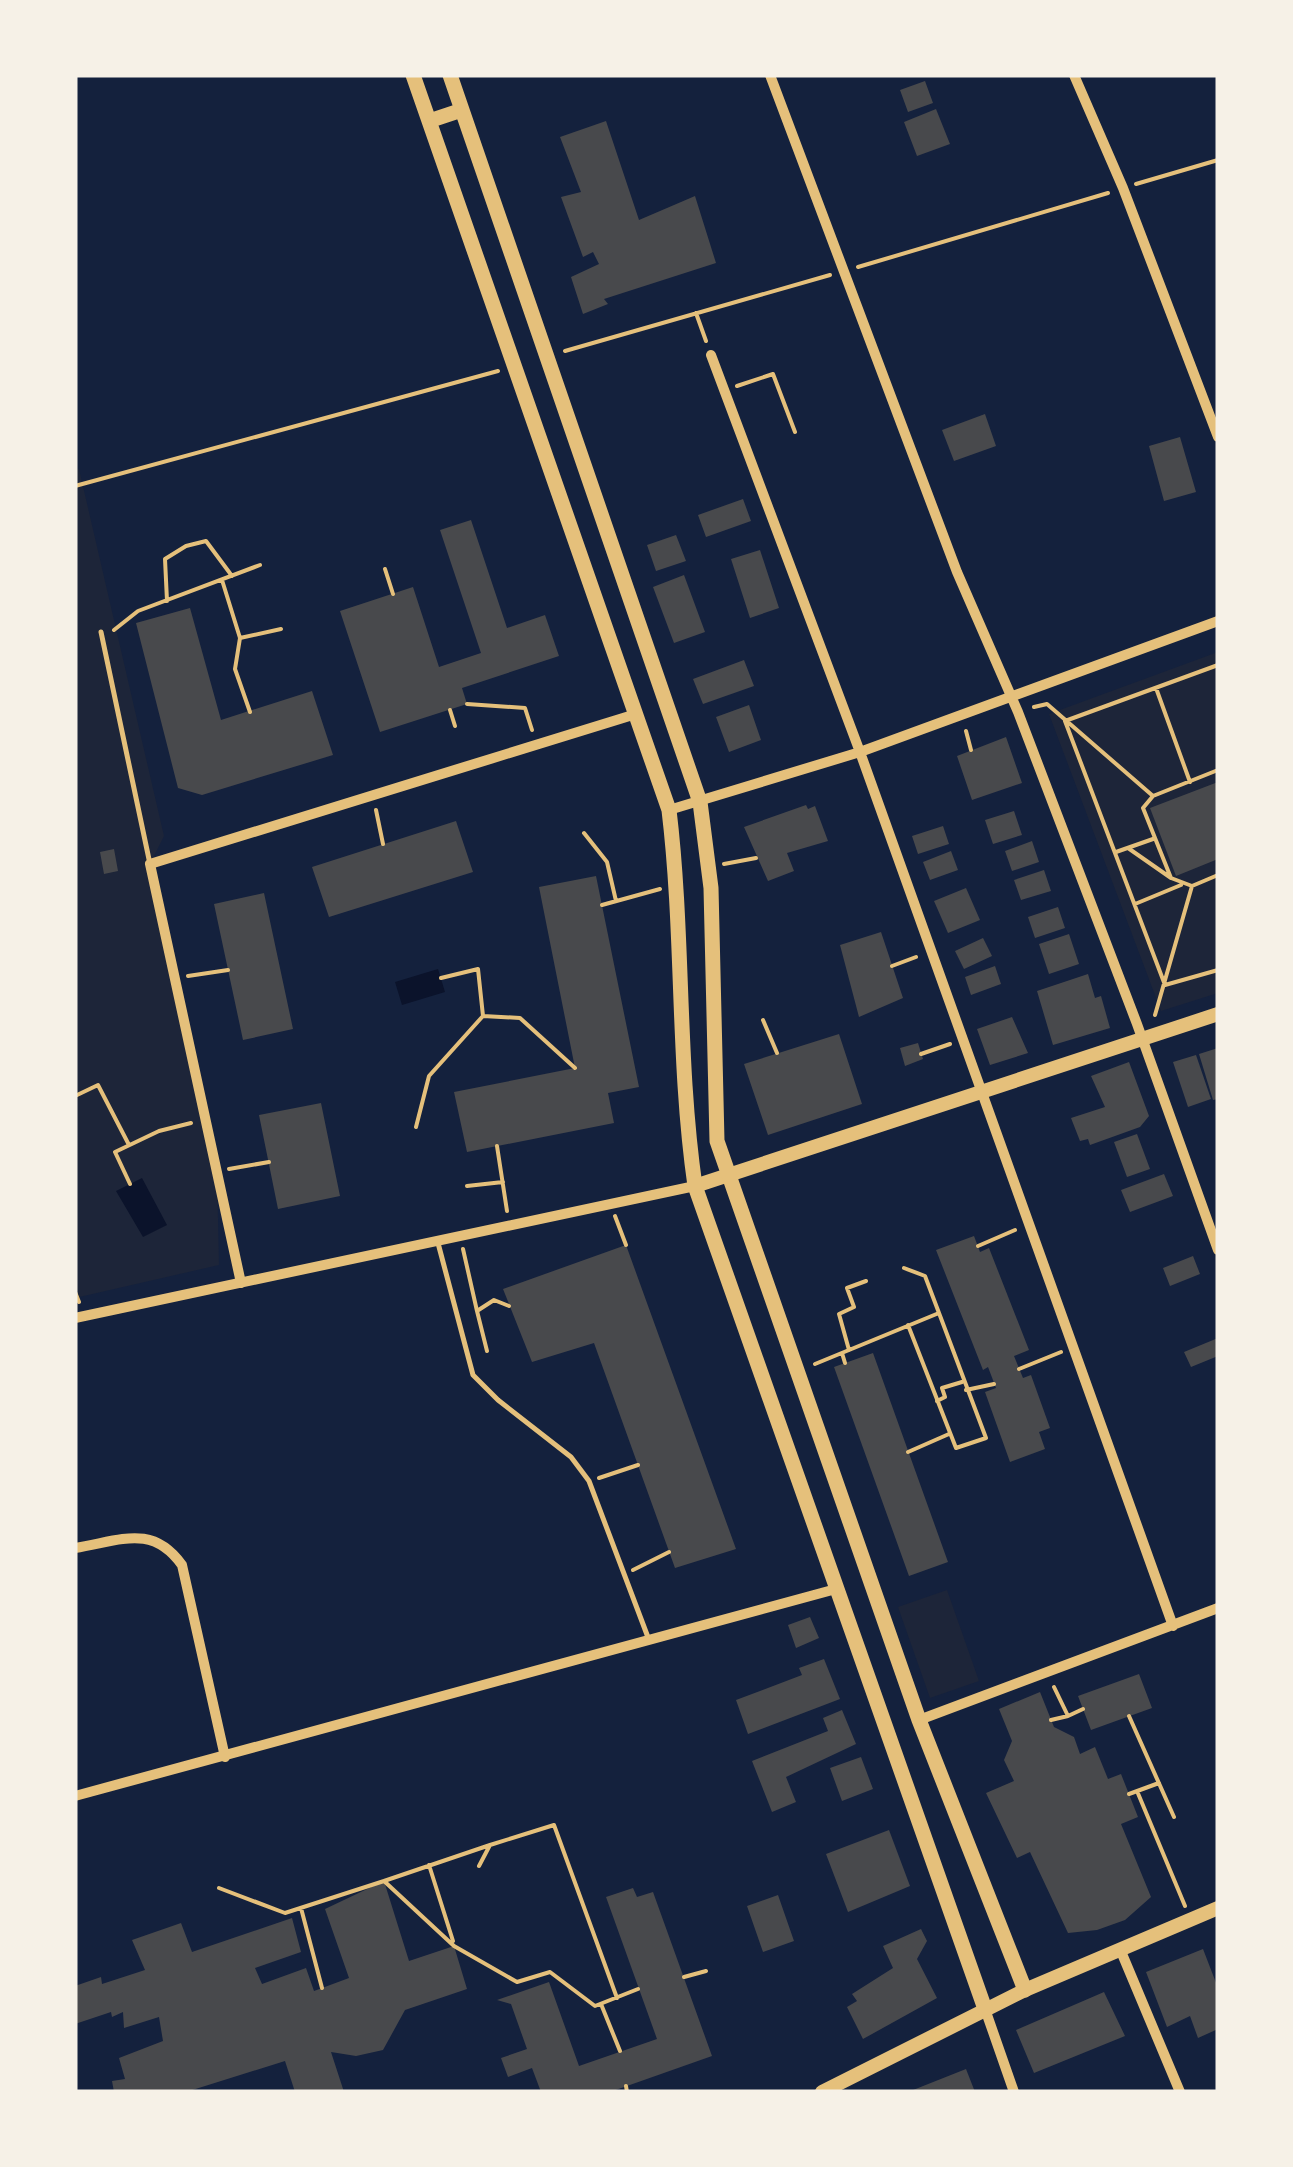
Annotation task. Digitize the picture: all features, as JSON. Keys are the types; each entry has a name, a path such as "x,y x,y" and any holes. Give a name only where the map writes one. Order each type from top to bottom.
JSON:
{"main road":[{"path":"413,75 669,810 678,884 687,1132 694,1186 985,2009"},
{"path":"450,75 700,802 709,865 716,1141 919,1720 1025,1990"},
{"path":"428,121 462,110"}],"street":[{"path":"770,75 957,572 1011,696 1142,1038 1218,1250"},
{"path":"1074,75 1123,188 1218,437"},
{"path":"711,355 860,752 1173,1626"},
{"path":"669,810 860,752 1218,621"},
{"path":"241,1283 150,864 636,714"},
{"path":"75,1318 694,1186 1218,1014"},
{"path":"75,1548 147,1536 168,1546 182,1565 225,1757"},
{"path":"75,1796 650,1642 836,1588"},
{"path":"919,1720 1218,1608"},
{"path":"822,2092 1025,1990 1218,1908"},
{"path":"1120,1950 1180,2092"},
{"path":"985,2009 1014,2092"}],"lane":[{"path":"102,636 150,864"},
{"path":"438,1240 473,1375 498,1400 571,1456 590,1480 650,1642"}],"path":[{"path":"1126,187 1218,160"},
{"path":"852,269 1108,193"},
{"path":"556,353 831,274"},
{"path":"696,313 711,355"},
{"path":"75,486 496,372"},
{"path":"724,390 773,374 795,432"},
{"path":"167,601 165,560 186,546 206,541 232,576"},
{"path":"102,636 138,611 260,565"},
{"path":"385,569 392,594"},
{"path":"222,580 240,638 235,669 250,712"},
{"path":"240,638 281,628"},
{"path":"1065,722 1218,665"},
{"path":"1156,687 1190,782"},
{"path":"467,704 525,708 537,744"},
{"path":"1034,707 1047,704 1153,796"},
{"path":"450,710 455,726"},
{"path":"962,715 971,750"},
{"path":"1065,722 1165,984"},
{"path":"1171,878 1143,808 1153,796 1218,770"},
{"path":"373,795 383,844"},
{"path":"584,833 608,862 616,901"},
{"path":"1116,852 1153,839"},
{"path":"1128,848 1180,885"},
{"path":"709,865 756,858"},
{"path":"1135,904 1180,885 1192,886 1218,876"},
{"path":"602,904 678,884"},
{"path":"1154,1016 1192,886"},
{"path":"892,966 930,952"},
{"path":"416,1127 428,1076 483,1016 478,969 441,978"},
{"path":"176,978 228,970"},
{"path":"1165,984 1218,970"},
{"path":"483,1016 520,1018 575,1068"},
{"path":"764,1020 777,1053"},
{"path":"921,1054 962,1040"},
{"path":"75,1096 98,1084 129,1146"},
{"path":"130,1184 115,1152 159,1131 206,1119"},
{"path":"497,1146 509,1226"},
{"path":"217,1172 268,1162"},
{"path":"467,1186 503,1182"},
{"path":"611,1204 626,1245"},
{"path":"978,1246 1028,1224"},
{"path":"460,1236 487,1351"},
{"path":"904,1268 926,1276 986,1438 956,1448 908,1325"},
{"path":"849,1350 839,1314 854,1307 847,1288 866,1281"},
{"path":"476,1311 494,1300 510,1306"},
{"path":"797,1372 939,1313"},
{"path":"1019,1369 1072,1347"},
{"path":"842,1353 845,1363"},
{"path":"937,1401 945,1397 942,1388 964,1381"},
{"path":"966,1390 994,1384"},
{"path":"908,1452 950,1434"},
{"path":"590,1480 638,1465"},
{"path":"625,1574 669,1552"},
{"path":"1048,1674 1068,1716"},
{"path":"1051,1720 1083,1710"},
{"path":"1129,1716 1174,1818"},
{"path":"1128,1794 1158,1783"},
{"path":"1137,1791 1191,1920"},
{"path":"218,1888 285,1913 554,1825 617,1998"},
{"path":"479,1866 490,1845"},
{"path":"429,1866 454,1946"},
{"path":"384,1881 454,1946 517,1982 550,1972 595,2006 638,1989"},
{"path":"301,1908 322,1988"},
{"path":"684,1977 706,1971"},
{"path":"601,2004 620,2052"}],"shaded area":[{"path":"79,469 164,836 150,864 217,1172 219,1265 75,1298 75,470"},
{"path":"1218,652 1218,993 1161,1011 1049,714"},
{"path":"438,969 445,992 402,1005 395,982"},
{"path":"142,1178 167,1225 143,1237 116,1191"},
{"path":"947,1590 979,1681 930,1698 898,1607"}],"building":[{"path":"925,81 933,103 908,112 900,90"},
{"path":"936,109 950,144 917,156 904,122"},
{"path":"606,121 639,220 695,196 716,263 604,299 608,304 583,314 571,277 599,264 593,252 583,257 561,197 581,192 560,137"},
{"path":"985,414 996,446 954,461 942,430"},
{"path":"1180,437 1196,492 1164,501 1149,446"},
{"path":"743,499 751,521 706,537 698,515"},
{"path":"471,520 507,628 545,615 559,656 462,688 467,704 380,732 340,611 413,587 439,667 481,653 440,530"},
{"path":"676,535 686,561 656,571 647,545"},
{"path":"760,550 779,608 750,618 731,559"},
{"path":"684,575 705,632 674,643 653,587"},
{"path":"190,608 221,720 312,691 333,755 202,795 178,788 136,623"},
{"path":"744,660 754,686 703,704 693,679"},
{"path":"749,705 761,740 729,752 716,717"},
{"path":"1006,737 1022,783 972,800 957,756"},
{"path":"1218,782 1218,859 1176,876 1150,808"},
{"path":"806,805 808,809 815,806 828,841 787,853 794,871 768,881 744,827"},
{"path":"1014,811 1022,835 993,844 985,820"},
{"path":"456,821 473,872 329,917 312,867"},
{"path":"943,826 949,844 918,854 912,836"},
{"path":"1032,841 1039,862 1012,871 1005,851"},
{"path":"114,849 118,871 104,874 100,852"},
{"path":"951,851 958,870 930,880 923,862"},
{"path":"1044,870 1051,891 1021,900 1014,880"},
{"path":"596,876 639,1087 608,1093 614,1123 467,1152 454,1092 575,1068 539,887"},
{"path":"966,888 980,920 948,933 934,901"},
{"path":"264,893 293,1029 243,1040 214,904"},
{"path":"1058,907 1065,928 1035,938 1028,917"},
{"path":"881,932 903,998 859,1017 840,945"},
{"path":"1069,934 1079,964 1049,974 1039,944"},
{"path":"983,938 992,956 964,969 955,951"},
{"path":"995,966 1001,984 971,995 965,977"},
{"path":"1088,974 1095,998 1101,996 1110,1028 1053,1045 1037,991"},
{"path":"1012,1017 1028,1053 990,1065 977,1029"},
{"path":"839,1034 862,1104 768,1135 744,1064"},
{"path":"918,1043 923,1059 905,1066 900,1048"},
{"path":"1218,1048 1218,1099 1213,1100 1199,1054"},
{"path":"1196,1055 1211,1099 1188,1107 1173,1062"},
{"path":"1129,1062 1149,1116 1140,1127 1090,1145 1088,1139 1080,1141 1071,1118 1105,1107 1091,1076"},
{"path":"321,1103 340,1196 278,1209 259,1115"},
{"path":"1137,1134 1150,1169 1127,1177 1114,1142"},
{"path":"1164,1174 1173,1196 1130,1212 1121,1190"},
{"path":"974,1236 980,1252 989,1248 1029,1350 1014,1356 1023,1378 1031,1375 1050,1428 1039,1432 1045,1449 1010,1462 985,1392 996,1388 988,1367 983,1370 936,1250"},
{"path":"626,1245 736,1549 675,1568 594,1343 532,1362 503,1289"},
{"path":"1193,1256 1200,1274 1170,1286 1163,1268"},
{"path":"1218,1338 1218,1356 1191,1367 1184,1352"},
{"path":"873,1353 948,1562 909,1576 834,1367"},
{"path":"810,1617 819,1638 796,1648 788,1625"},
{"path":"824,1659 840,1699 748,1734 736,1700 802,1675 799,1668"},
{"path":"1139,1674 1152,1708 1091,1730 1078,1696"},
{"path":"1040,1692 1054,1727 1074,1737 1080,1754 1095,1747 1108,1779 1121,1774 1138,1817 1121,1824 1151,1897 1125,1920 1097,1930 1068,1933 1030,1852 1017,1858 986,1793 1014,1781 1004,1760 1012,1741 999,1709"},
{"path":"842,1710 856,1744 786,1777 796,1802 772,1812 752,1761 828,1731 823,1718"},
{"path":"861,1757 873,1789 842,1801 830,1768"},
{"path":"889,1830 910,1886 848,1912 826,1854"},
{"path":"384,1881 409,1961 454,1946 467,1989 405,2010 383,2050 356,2056 331,2052 344,2092 295,2092 285,2061 186,2092 114,2092 112,2081 125,2079 119,2058 163,2041 159,2017 124,2028 123,2012 112,2017 111,2012 75,2024 75,1986 101,1977 102,1984 145,1970 132,1940 181,1923 192,1952 292,1918 301,1952 255,1968 262,1984 306,1968 314,1991 349,1978 325,1909"},
{"path":"633,1888 637,1897 653,1892 712,2056 610,2092 541,2092 532,2068 508,2077 501,2058 527,2049 511,2004 497,2000 549,1982 579,2066 657,2039 606,1897"},
{"path":"778,1895 794,1941 763,1952 747,1906"},
{"path":"921,1929 927,1941 917,1959 937,1998 863,2039 847,2007 857,2001 852,1994 893,1968 883,1946"},
{"path":"1203,1949 1218,1988 1218,2029 1198,2038 1190,2016 1167,2027 1146,1972"},
{"path":"1104,1992 1125,2036 1034,2073 1016,2030"},
{"path":"966,2069 975,2092 908,2092"}]}
